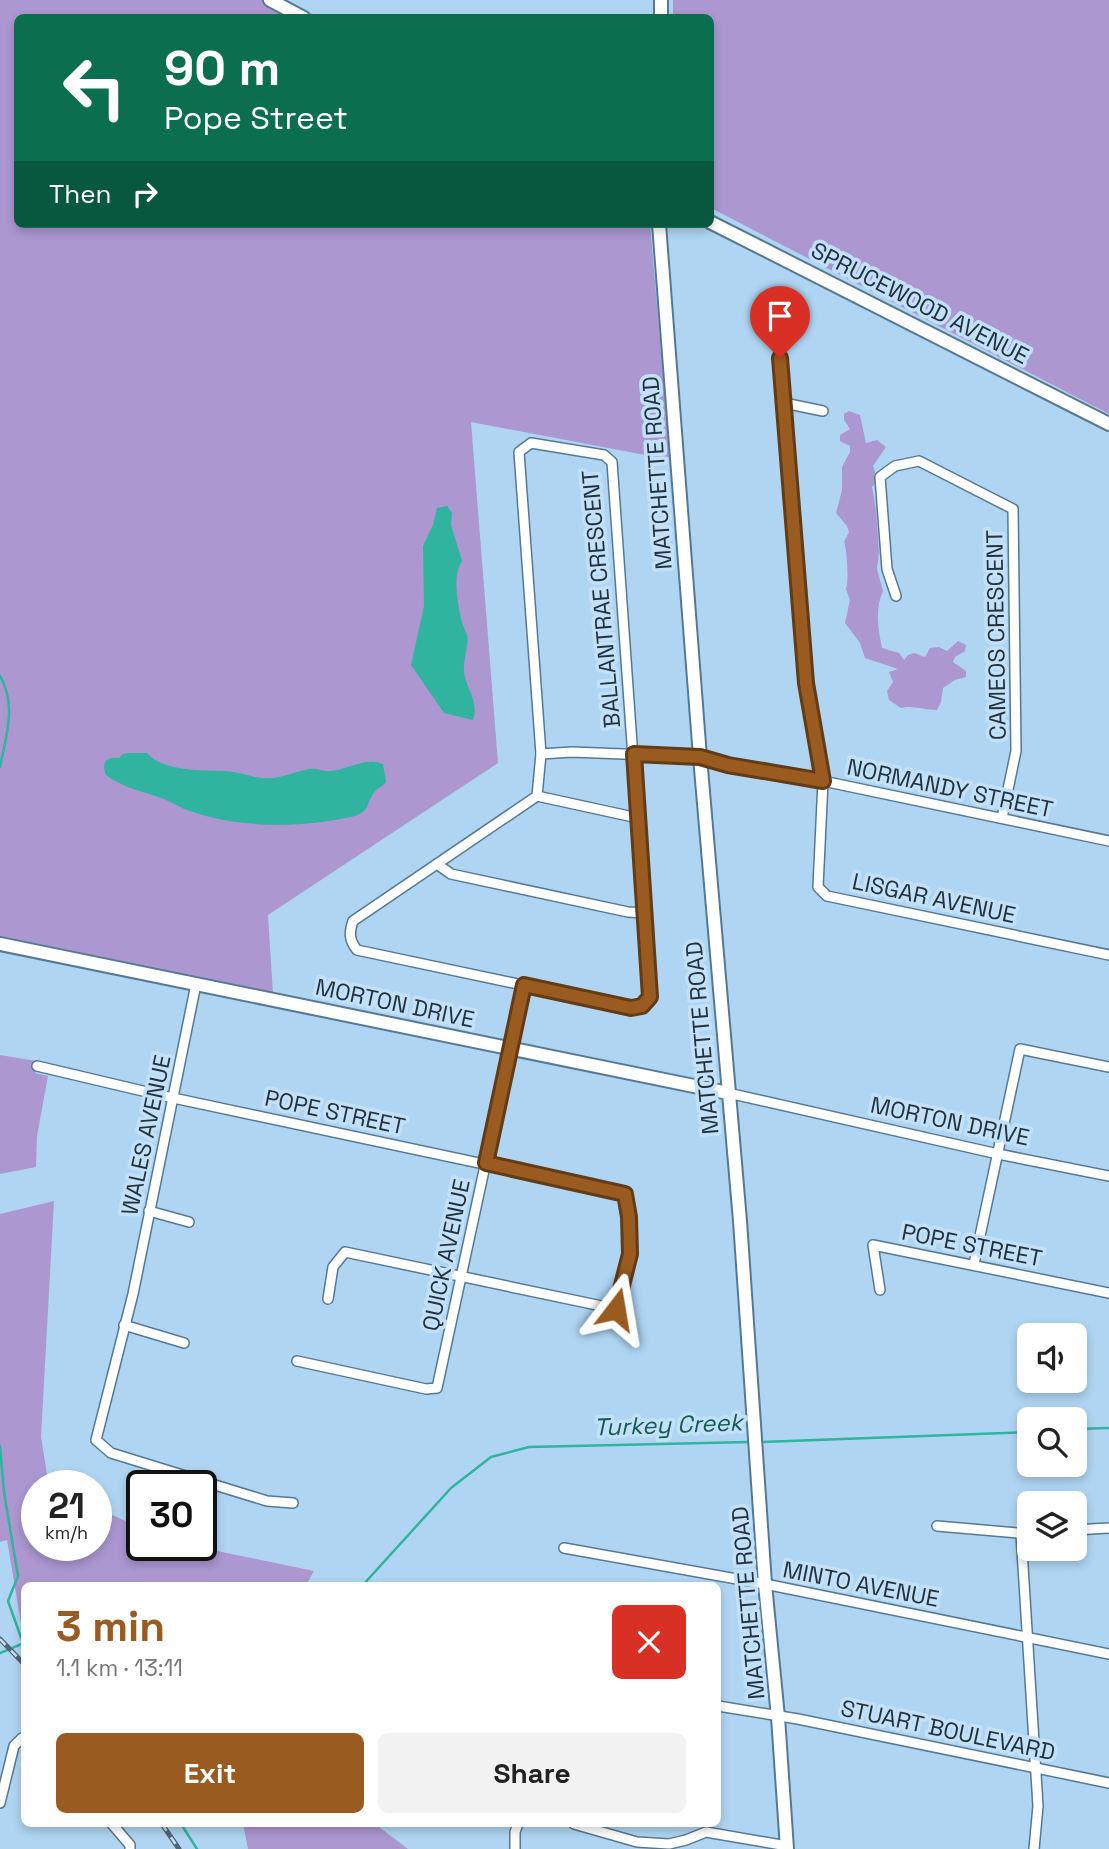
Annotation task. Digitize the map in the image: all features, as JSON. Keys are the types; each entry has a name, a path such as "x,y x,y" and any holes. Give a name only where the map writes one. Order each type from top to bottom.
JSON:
{"street":[{"path":"270,0 296,14"},
{"name":"SPRUCEWOOD AVENUE","path":"714,224 1109,424"},
{"name":"MATCHETTE ROAD","path":"659,228 787,1848"},
{"name":"LISGAR AVENUE","path":"778,335 806,683 823,781 818,887 827,896 1109,954"},
{"path":"784,403 823,411"},
{"name":"BALLANTRAE CRESCENT","path":"541,754 519,453 531,443 604,455 612,462 634,754"},
{"name":"CAMEOS CRESCENT","path":"896,596 887,569 880,477 895,466 919,461 1013,509 1016,751 1002,818"},
{"name":"NORMANDY STREET","path":"541,754 572,752 700,757 728,765 823,781 1109,841"},
{"path":"537,796 541,754"},
{"path":"634,754 650,997 642,1006 631,1008 357,950 351,943 349,931 353,921 537,796 638,818"},
{"path":"437,864 451,874 628,912 645,913"},
{"name":"MORTON DRIVE","path":"0,944 728,1093 998,1154 1109,1176"},
{"name":"WALES AVENUE","path":"196,984 133,1294 96,1440 111,1453 267,1501 293,1503"},
{"name":"QUICK AVENUE","path":"297,1361 426,1389 438,1388 524,985"},
{"path":"974,1264 1020,1049 1109,1067"},
{"name":"POPE STREET","path":"37,1066 173,1098 625,1194 630,1254 616,1309 463,1276"},
{"path":"149,1211 189,1222"},
{"name":"POPE STREET","path":"880,1290 873,1245 1109,1293"},
{"path":"328,1299 333,1267 345,1252 463,1276"},
{"path":"124,1325 184,1343"},
{"path":"937,1526 1017,1533"},
{"path":"1087,1529 1109,1528"},
{"name":"MINTO AVENUE","path":"564,1548 765,1584 1109,1654"},
{"path":"1026,1561 1027,1637 1038,1806 1034,1849"},
{"name":"STUART BOULEVARD","path":"721,1707 798,1719 1109,1783"},
{"path":"0,1803 14,1746 21,1741"},
{"path":"115,1827 130,1845 130,1849"},
{"path":"516,1827 514,1832 516,1849"},
{"path":"584,1827 637,1842 686,1845 706,1832 787,1848"}],"shaded area":[{"path":"0,0 263,0 292,14 14,14 14,228 650,228 670,457 661,458 471,422 498,763 268,915 273,994 0,937"},
{"path":"673,0 1109,0 1109,414 714,210 714,14 673,14"},
{"path":"849,411 860,415 866,443 877,440 886,447 873,466 876,477 872,487 879,552 877,569 883,591 878,611 882,648 899,653 904,660 914,653 925,657 930,648 939,647 947,651 958,641 966,645 965,651 955,657 953,662 966,671 966,677 943,688 937,710 901,708 889,700 887,691 893,682 889,672 898,669 865,658 860,643 845,623 850,600 846,589 844,542 849,532 836,513 842,490 842,467 850,452 850,446 840,441 840,435 850,429 844,420 844,414"},
{"path":"447,506 452,513 451,525 462,561 457,574 457,589 461,619 467,635 464,673 474,701 473,720 444,713 411,665 424,606 423,546 433,525 437,508"},
{"path":"130,753 147,753 163,764 183,769 229,771 268,778 309,769 331,771 376,762 383,764 386,782 374,792 365,809 355,816 314,823 251,824 190,811 126,786 106,775 106,761"},
{"path":"0,1055 36,1061 35,1073 48,1076 37,1136 36,1167 0,1174"},
{"path":"54,1201 41,1437 46,1470 21,1470 21,1561 112,1561 112,1515 126,1521 126,1561 217,1561 217,1551 314,1571 308,1582 21,1582 21,1623 7,1540 0,1542 0,1214"},
{"path":"244,1827 379,1827 408,1849 248,1849"}],"waterway":[{"path":"0,676 8,698 9,710 0,767"},
{"name":"Turkey Creek","path":"1087,1429 1109,1428"},
{"name":"Turkey Creek","path":"760,1442 1017,1432"},
{"name":"Turkey Creek","path":"366,1582 451,1488 491,1457 529,1447 749,1442"},
{"path":"0,1446 4,1492 18,1576 8,1601 21,1637"},
{"name":"Turkey Creek","path":"0,1653 21,1644"},
{"path":"183,1827 197,1849"}],"railway":[{"path":"0,1639 21,1661"},
{"path":"164,1827 179,1849"}],"route":[{"path":"616,1309 630,1254 625,1194 486,1163 524,985 631,1008 642,1006 650,997 634,754 700,757 728,765 823,781 806,683 780,358"}]}
